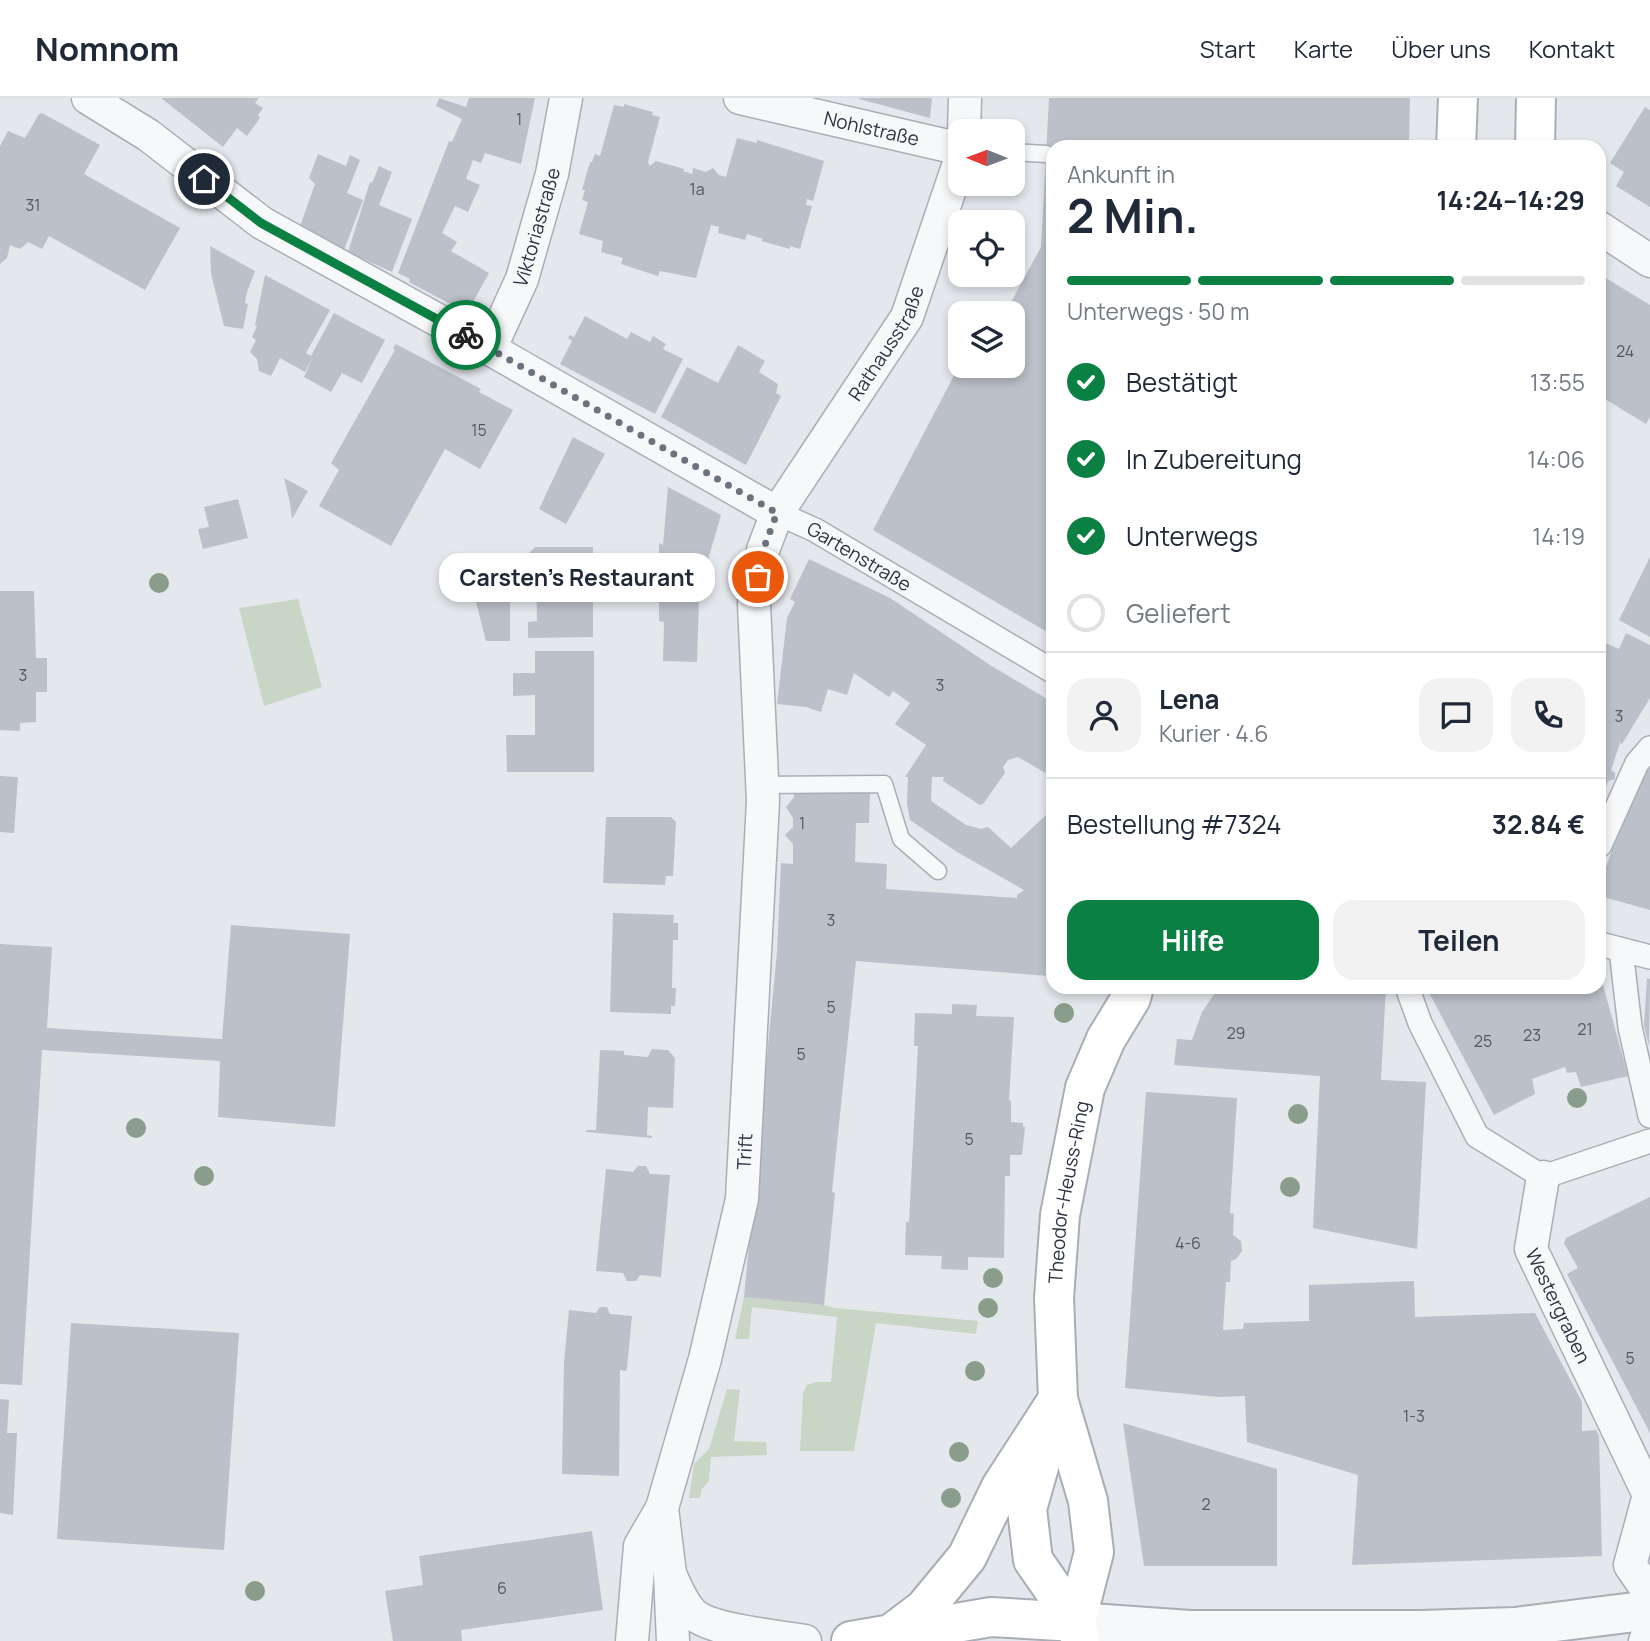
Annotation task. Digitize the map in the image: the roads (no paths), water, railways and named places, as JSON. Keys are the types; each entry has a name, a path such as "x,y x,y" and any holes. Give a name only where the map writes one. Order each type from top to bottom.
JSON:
{"main road":[{"path":"1456,140 1458,98"},
{"path":"1535,140 1536,98"},
{"name":"Theodor-Heuss-Ring","path":"1079,1632 1094,1552 1088,1501 1058,1399 1054,1298 1060,1214 1085,1088 1107,1039 1137,994"},
{"path":"891,1634 923,1609 967,1557 1000,1487 1058,1399"},
{"name":"Theodor-Heuss-Ring","path":"1058,1399 1027,1509 1033,1560 1079,1632"},
{"path":"851,1641 991,1617 1079,1632"}],"street":[{"name":"Gartenstraße","path":"88,98 148,135 261,223 490,349 777,513 814,530 1046,667"},
{"name":"Viktoriastraße","path":"490,349 522,279 552,174 566,98"},
{"name":"Nohlstraße","path":"740,98 948,146"},
{"path":"964,119 965,98"},
{"name":"Rathausstraße","path":"777,513 907,317 948,196"},
{"path":"1606,232 1650,261"},
{"name":"Trift","path":"632,1641 640,1546 662,1508 705,1359 741,1199 763,801 754,604 763,550 777,513"},
{"path":"1606,832 1637,763 1650,748"},
{"path":"1650,957 1610,947 1650,1116"},
{"path":"1410,994 1420,1023 1477,1136 1543,1177 1650,1141"},
{"name":"Westergraben","path":"1543,1177 1531,1250 1650,1496 1630,1565 1650,1594"},
{"name":"Trift","path":"662,1508 670,1574 673,1641"},
{"name":"Trift","path":"670,1574 680,1596 693,1614 713,1625 805,1641"},
{"path":"1079,1632 1515,1627 1650,1611"},
{"path":"1645,1641 1650,1630"}],"lane":[{"path":"1026,153 1046,154"},
{"path":"762,785 884,784 901,839 938,871"}],"place":[{"name":"Carsten's Restaurant","path":"758,577"}]}
